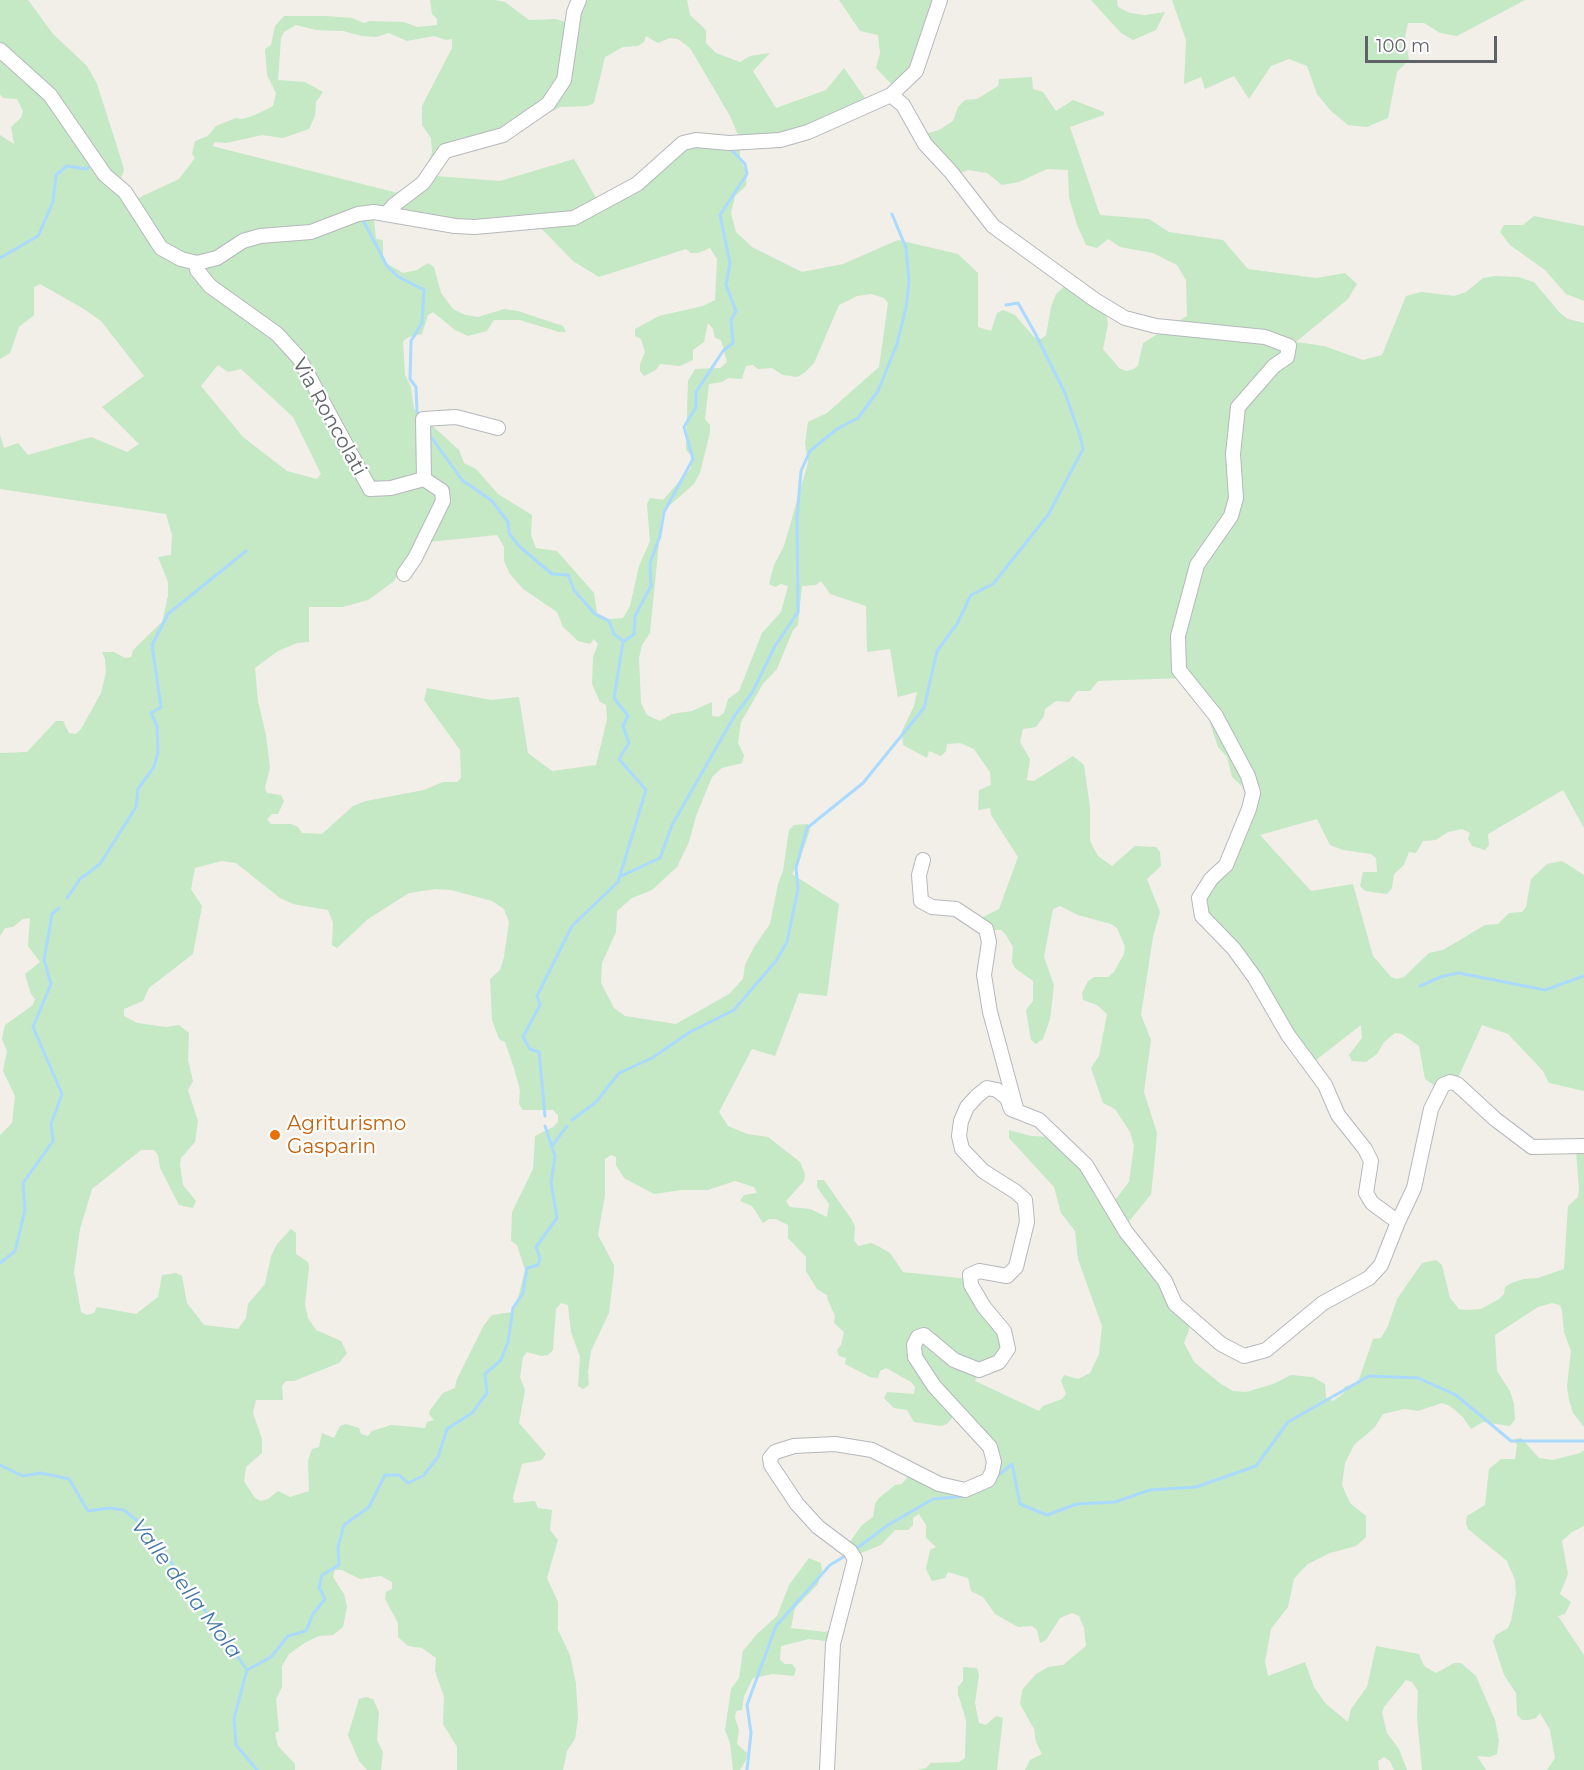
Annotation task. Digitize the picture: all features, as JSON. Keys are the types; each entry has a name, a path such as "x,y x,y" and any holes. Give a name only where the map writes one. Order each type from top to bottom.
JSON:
{"street":[{"path":"388,212 423,183 445,150 503,135 548,104 564,80 574,12 579,0"},
{"path":"0,50 50,95 105,175 125,192 161,248 181,259 197,263 217,258 243,241 260,236 311,232 358,214 388,212 455,226 475,227 574,218 637,184 683,144 696,140 729,143 780,140 808,132 891,95 916,71 940,0"},
{"path":"891,95 903,105 926,144 951,171 993,226 1095,300 1125,318 1156,326 1265,337 1289,346 1287,357 1274,366 1238,407 1233,433 1236,498 1232,516 1197,565 1178,636 1179,670 1216,716 1248,776 1253,793 1249,809 1226,865 1210,879 1199,898 1202,916 1234,949 1248,969 1288,1035 1325,1085 1338,1115 1365,1149 1371,1161 1366,1193 1372,1203 1398,1222"},
{"name":"Via Roncolati","path":"197,263 197,270 210,286 278,334 299,358 370,489 390,488 424,478"},
{"path":"404,574 415,558 443,501 442,491 424,478 423,419 456,417 498,428"},
{"path":"923,860 919,875 921,901 932,907 956,909 986,929 989,942 984,975 990,1012 1017,1113"},
{"path":"827,1770 833,1644 855,1559 850,1551 818,1527 797,1504 771,1465 770,1458 775,1452 794,1446 835,1444 872,1450 939,1484 964,1490 988,1480 994,1462 990,1447 934,1386 915,1357 914,1344 924,1335 954,1360 980,1370 999,1362 1008,1349 1004,1331 971,1286 970,1275 979,1271 1007,1276 1016,1267 1028,1222 1025,1200 983,1171 962,1149 959,1136 967,1107 987,1088 997,1090 1007,1098 1011,1109 1017,1113 1039,1120 1086,1165 1126,1232 1165,1281 1175,1304 1221,1344 1244,1356 1266,1350 1323,1302 1369,1278 1381,1265 1414,1188 1431,1109 1443,1084 1450,1082 1457,1084 1495,1119 1532,1147 1584,1146"}],"green space":[{"path":"0,0 28,0 53,34 87,66 97,84 124,170 119,184 134,200 179,179 195,158 192,154 195,141 208,136 216,126 236,118 242,119 255,115 273,106 276,93 267,75 265,49 271,45 275,26 284,16 352,18 364,23 370,21 404,22 417,27 437,25 437,19 432,14 430,0 495,0 505,2 529,20 556,19 574,25 583,0 687,0 690,15 706,30 706,43 716,53 740,62 750,56 770,53 753,71 776,108 826,90 844,68 867,101 787,137 740,141 740,160 747,172 746,186 735,196 731,213 736,232 752,247 802,272 843,264 898,240 958,254 978,273 978,327 991,331 997,313 1003,310 1015,315 1034,337 1041,339 1046,335 1056,294 1066,285 1104,302 1108,324 1103,349 1119,368 1126,371 1134,369 1138,365 1143,343 1187,316 1186,280 1177,265 1153,253 1120,247 1108,239 1097,248 1086,245 1077,225 1069,197 1068,170 1047,169 1019,182 1002,185 987,173 968,170 956,175 922,135 939,130 953,121 958,107 965,100 977,99 998,86 999,79 1032,77 1033,89 1043,92 1056,111 1073,100 1104,112 1104,115 1070,127 1100,215 1149,219 1169,232 1223,240 1248,269 1316,278 1345,273 1357,284 1348,299 1296,342 1324,346 1363,360 1382,355 1406,296 1421,292 1454,296 1466,292 1483,278 1495,276 1518,277 1534,282 1559,312 1568,319 1584,323 1584,828 1563,790 1488,834 1489,845 1485,850 1472,846 1468,839 1470,833 1462,829 1448,832 1436,840 1423,841 1416,853 1409,852 1404,865 1394,874 1392,888 1387,894 1365,891 1360,886 1363,872 1377,872 1376,858 1371,854 1343,850 1330,845 1317,819 1260,835 1311,891 1353,884 1373,956 1391,977 1397,979 1404,977 1429,953 1443,950 1485,925 1498,924 1509,913 1522,912 1526,907 1531,879 1547,864 1562,861 1584,875 1584,1091 1549,1083 1543,1071 1508,1034 1482,1025 1457,1080 1438,1088 1425,1079 1419,1046 1402,1034 1395,1033 1384,1042 1377,1054 1366,1062 1352,1061 1349,1055 1362,1038 1361,1025 1307,1067 1251,976 1198,909 1215,877 1247,798 1242,786 1232,777 1227,757 1218,747 1206,711 1181,678 1098,681 1090,691 1077,691 1069,702 1056,701 1045,709 1044,716 1036,727 1023,729 1020,742 1030,759 1027,780 1034,781 1073,756 1084,765 1090,807 1090,841 1098,856 1112,866 1135,846 1156,847 1160,852 1161,866 1147,879 1160,912 1153,937 1141,1015 1151,1040 1144,1092 1157,1133 1154,1167 1151,1194 1123,1229 1188,1320 1189,1330 1184,1343 1194,1362 1221,1384 1233,1391 1246,1392 1273,1384 1291,1375 1313,1377 1325,1384 1326,1398 1333,1401 1344,1393 1345,1386 1357,1385 1373,1339 1381,1338 1388,1326 1397,1299 1422,1263 1436,1260 1442,1265 1450,1298 1459,1309 1466,1310 1481,1309 1499,1299 1504,1294 1505,1287 1511,1283 1538,1278 1564,1269 1568,1206 1578,1197 1579,1190 1576,1150 1584,1149 1584,1427 1573,1413 1569,1400 1567,1386 1571,1351 1564,1332 1560,1305 1552,1303 1538,1307 1495,1335 1497,1371 1510,1391 1514,1404 1515,1419 1510,1426 1483,1422 1471,1429 1463,1417 1450,1406 1442,1403 1418,1411 1404,1409 1383,1414 1375,1427 1354,1445 1345,1463 1342,1485 1350,1503 1366,1516 1366,1537 1356,1546 1330,1553 1308,1564 1298,1574 1294,1579 1288,1607 1271,1629 1265,1662 1268,1676 1305,1662 1314,1687 1326,1704 1348,1722 1351,1709 1367,1687 1376,1646 1419,1654 1424,1666 1436,1673 1454,1663 1461,1663 1476,1676 1495,1720 1499,1741 1497,1754 1490,1757 1477,1756 1486,1770 1422,1770 1417,1718 1418,1691 1412,1682 1406,1680 1384,1707 1382,1713 1387,1733 1399,1749 1407,1770 1394,1770 1390,1761 1384,1757 1378,1761 1379,1770 1025,1770 1030,1760 1042,1754 1036,1742 1034,1729 1020,1704 1022,1690 1036,1674 1048,1667 1063,1665 1086,1646 1084,1628 1079,1616 1072,1613 1060,1618 1046,1640 1040,1643 1037,1630 1032,1626 1018,1627 995,1614 983,1597 971,1591 968,1578 948,1572 945,1578 932,1581 926,1569 930,1550 936,1547 926,1538 926,1525 919,1514 913,1518 913,1525 908,1530 895,1530 881,1545 854,1556 847,1546 862,1525 873,1517 875,1504 879,1498 895,1485 902,1484 913,1470 940,1484 981,1483 997,1460 958,1411 947,1424 941,1426 914,1422 907,1410 894,1408 884,1398 887,1392 914,1394 915,1387 911,1382 886,1368 880,1371 878,1378 870,1377 845,1364 846,1358 839,1356 837,1350 841,1345 844,1332 834,1323 835,1316 828,1296 817,1289 806,1271 806,1257 788,1238 788,1225 776,1219 769,1219 763,1223 752,1206 740,1201 744,1195 757,1193 754,1187 735,1181 708,1190 681,1190 654,1194 624,1178 616,1165 616,1157 611,1155 605,1159 605,1195 598,1235 614,1265 614,1272 609,1313 591,1351 589,1385 583,1389 578,1386 580,1357 571,1332 568,1305 561,1303 556,1309 553,1350 548,1355 541,1356 527,1352 523,1357 520,1377 525,1390 519,1423 546,1454 542,1460 522,1464 513,1497 514,1503 535,1501 538,1508 552,1510 550,1530 558,1540 547,1578 558,1602 558,1630 570,1655 576,1684 578,1719 575,1739 567,1751 563,1770 457,1770 457,1747 443,1724 444,1697 435,1671 436,1658 422,1648 408,1646 398,1637 398,1623 385,1599 386,1592 392,1589 392,1582 381,1576 360,1579 342,1570 335,1570 333,1577 344,1594 347,1607 343,1627 333,1635 319,1636 306,1642 289,1654 282,1666 282,1687 276,1699 279,1731 275,1733 278,1746 295,1764 295,1770 0,1770 0,1135 12,1123 15,1096 3,1071 7,1051 2,1039 5,1025 33,1005 35,999 31,994 25,974 40,962 28,946 30,918 23,919 13,927 5,928 0,936 0,753 27,752 56,721 63,721 69,733 76,734 81,729 101,693 106,673 102,652 114,652 125,658 131,657 133,650 162,622 168,596 168,582 158,557 171,555 172,535 166,514 0,489 0,435 4,448 18,443 28,455 91,437 127,452 139,444 102,407 144,376 101,321 40,284 34,287 34,315 19,327 10,353 0,359 0,135 14,144 11,127 21,118 23,111 17,99 3,98 0,94","holes":["296,25 316,30 343,31 362,36 376,37 389,33 407,41 434,36 446,40 452,39 452,48 422,106 422,125 431,138 432,153 422,174 402,194 212,146 215,142 226,143 262,135 283,138 309,129 315,116 316,102 323,92 305,82 278,80 281,38 284,32","646,36 658,43 670,38 678,39 690,48 730,116 740,140 683,143 599,203 574,159 500,181 435,176 452,152 522,127 560,107 588,106 594,103 605,57 623,47 638,46 644,42","373,210 486,226 533,220 573,261 599,277 686,249 691,253 698,253 710,248 717,259 715,300 703,306 659,316 635,329 635,336 641,339 645,352 640,364 640,371 644,376 656,370 660,364 680,366 693,360 693,350 704,342 708,323 713,329 715,338 721,340 727,362 720,368 695,369 688,381 686,450 691,455 691,468 663,500 650,498 647,504 650,541 639,566 630,606 623,618 609,619 597,613 594,593 557,551 536,548 531,535 532,515 498,494 476,469 464,463 459,450 414,409 411,387 405,375 403,341 422,334 428,315 433,312 455,330 468,336 487,331 494,320 520,320 566,332 563,326 518,311 504,309 478,317 465,315 453,309 441,293 434,267 428,263 417,270 403,273 386,263 383,256 383,240 376,239","871,294 884,298 888,303 879,367 827,413 808,422 805,443 808,463 784,546 774,565 769,584 775,587 781,584 788,586 781,612 762,633 739,691 728,699 724,713 718,717 712,716 712,702 692,711 672,714 660,721 647,715 641,703 639,658 642,645 650,633 662,512 694,484 700,473 710,432 710,425 705,419 709,384 722,382 728,378 742,379 746,366 753,365 758,369 772,368 783,375 797,377 804,373 814,363 839,305 857,296","218,365 228,372 241,369 293,417 321,474 317,479 287,471 243,437 201,386","497,535 504,547 504,561 510,574 523,589 557,612 563,627 578,641 590,644 594,639 598,644 593,657 592,684 600,702 606,705 607,719 596,765 552,771 528,753 519,697 491,700 427,688 424,700 460,750 461,778 457,782 443,782 424,790 366,801 353,806 322,834 302,833 298,827 291,824 271,824 267,819 272,814 278,814 284,801 281,795 267,793 265,787 270,768 266,735 258,701 255,668 278,651 297,643 309,642 309,607 343,607 368,600 393,582 419,543","821,581 830,594 866,606 867,652 890,649 898,697 917,692 914,706 902,731 903,745 927,758 929,751 941,756 946,751 947,744 960,743 974,749 990,772 991,785 979,790 978,810 990,808 991,815 1018,857 999,909 983,917 988,930 1001,930 1006,935 1013,947 1012,962 1015,968 1033,981 1033,1001 1026,1010 1031,1040 1036,1044 1043,1039 1050,1019 1054,985 1044,957 1053,909 1060,906 1078,915 1111,924 1117,928 1125,947 1124,954 1114,972 1108,977 1094,977 1088,981 1082,993 1083,1000 1097,1005 1107,1014 1099,1056 1091,1068 1103,1103 1115,1109 1130,1132 1134,1146 1129,1182 1112,1204 1078,1156 1052,1137 1031,1136 1009,1130 1009,1138 1054,1187 1061,1213 1075,1231 1078,1259 1102,1326 1099,1354 1090,1373 1078,1379 1064,1375 1061,1381 1066,1394 1062,1399 1043,1406 1039,1411 975,1381 981,1367 1005,1356 1000,1330 969,1279 903,1272 890,1253 878,1246 871,1243 858,1246 854,1240 855,1227 852,1220 824,1180 817,1180 817,1187 829,1204 827,1217 810,1209 790,1207 786,1201 804,1181 805,1174 800,1162 768,1137 747,1134 728,1126 719,1112 752,1049 775,1056 799,993 827,996 839,904 792,874 799,862 810,830 808,824 794,825 789,830 783,871 770,924 745,965 743,979 729,994 676,1024 625,1016 614,1008 601,983 602,963 616,932 617,911 632,898 652,890 677,867 689,842 696,816 712,777 722,768 742,763 744,755 738,743 741,722 763,684 777,669 793,630 798,625 802,586 816,585","222,861 236,863 280,898 293,904 328,910 333,923 332,945 337,948 368,919 409,893 436,889 451,890 492,901 504,909 509,922 500,970 490,979 492,1020 499,1039 505,1042 514,1068 520,1090 519,1104 523,1110 553,1110 558,1115 558,1122 553,1127 535,1136 533,1169 512,1212 511,1241 517,1245 525,1270 516,1306 512,1312 492,1315 484,1325 457,1379 455,1388 443,1393 430,1410 429,1414 434,1420 427,1422 425,1428 391,1425 372,1431 368,1436 361,1434 359,1428 346,1424 340,1426 334,1438 322,1433 319,1447 312,1449 308,1461 309,1491 290,1497 278,1491 268,1499 261,1501 255,1498 244,1481 246,1467 262,1453 262,1439 253,1413 256,1400 283,1400 282,1386 286,1381 294,1381 339,1363 347,1353 341,1341 316,1330 308,1318 305,1304 309,1268 308,1262 296,1254 296,1233 291,1229 277,1244 271,1256 265,1284 248,1304 246,1318 238,1329 204,1325 187,1303 182,1276 176,1273 162,1275 158,1297 136,1314 97,1307 94,1313 87,1315 81,1312 74,1272 80,1229 92,1189 141,1150 154,1150 158,1155 160,1168 179,1205 193,1208 196,1201 183,1185 180,1165 181,1158 195,1142 198,1121 188,1090 193,1081 188,1060 189,1033 179,1025 166,1027 137,1023 124,1016 124,1009 143,1001 149,988 193,954 202,906 191,889 195,868"]},
{"path":"839,0 940,0 930,39 898,91 876,68 880,53 878,35 860,31"},
{"path":"1091,0 1117,0 1118,7 1130,13 1145,15 1165,12 1156,30 1133,40 1121,33"},
{"path":"1172,0 1525,0 1457,36 1440,33 1424,23 1408,23 1405,36 1409,60 1397,72 1388,118 1367,127 1348,125 1331,111 1317,94 1307,66 1289,59 1271,66 1249,99 1234,76 1205,89 1201,77 1184,84 1186,40"},
{"path":"1534,216 1584,226 1584,301 1566,294 1545,270 1510,245 1500,232 1504,225 1523,225"},
{"path":"1521,1438 1539,1458 1553,1460 1584,1450 1584,1526 1572,1532 1562,1541 1568,1574 1560,1594 1571,1602 1565,1614 1558,1616 1584,1655 1584,1770 1547,1770 1555,1758 1550,1730 1540,1713 1536,1718 1529,1720 1522,1720 1517,1715 1516,1693 1504,1675 1493,1641 1496,1635 1508,1628 1511,1621 1516,1594 1515,1580 1507,1561 1468,1529 1466,1523 1467,1516 1485,1505 1489,1469 1501,1459 1515,1459 1517,1445 1514,1439"},
{"path":"809,1558 821,1563 822,1570 818,1584 795,1608 791,1628 825,1632 836,1629 833,1642 809,1639 781,1646 780,1660 785,1664 792,1664 796,1669 794,1676 773,1674 753,1678 744,1696 742,1710 736,1711 735,1718 739,1730 737,1744 747,1753 746,1760 740,1770 733,1770 730,1743 725,1730 731,1689 739,1678 743,1651 757,1634 777,1616 789,1585"},
{"path":"963,1667 977,1668 979,1675 975,1703 979,1723 986,1725 996,1716 1003,1718 997,1770 917,1770 926,1768 931,1763 959,1762 965,1758 966,1720 958,1694 958,1687 963,1681"},
{"path":"366,1697 373,1699 379,1712 377,1740 383,1752 381,1770 367,1770 359,1761 348,1735 359,1699"}],"waterway":[{"path":"545,1116 539,1052 530,1049 523,1037 540,1005 537,996 572,926 618,882 646,790 619,759 629,743 623,726 628,716 614,698 623,642 634,634 635,616 651,586 650,563 660,536 664,512 693,459 684,427 696,407 696,392 723,351 733,343 731,320 736,311 726,285 730,263 720,215 747,174 745,164 730,148"},
{"name":"Valle della Mola","path":"0,258 38,236 53,202 56,175 67,166 86,169 93,165"},
{"path":"619,877 660,858 672,825 735,715 752,693 775,646 798,612 797,517 801,471 810,451 837,429 858,418 878,391 897,344 906,307 909,282 906,248 892,214"},
{"path":"362,218 387,266 397,276 424,290 422,323 411,341 410,379 416,387 417,412 421,417"},
{"path":"572,1120 596,1102 619,1073 652,1058 690,1032 734,1010 776,961 787,942 798,889 796,868 807,828 863,783 924,708 937,651 957,624 971,595 993,584 1048,515 1083,449 1065,393 1035,333 1018,303 1006,305"},
{"path":"429,434 462,480 492,501 508,522 509,533 519,546 552,574 568,575 574,590 595,614 609,621 614,634 623,641"},
{"name":"Valle della Mola","path":"67,898 80,879 100,864 136,807 138,789 154,767 158,752 157,726 151,713 161,707 152,645 168,614 246,551"},
{"name":"Valle della Mola","path":"0,1263 15,1251 25,1210 23,1183 53,1141 51,1124 62,1094 33,1027 51,984 44,960 52,914 59,908"},
{"path":"1420,986 1443,976 1459,973 1545,990 1584,976"},
{"path":"247,1670 271,1657 288,1636 306,1631 313,1614 325,1599 319,1587 322,1575 339,1565 338,1547 344,1525 369,1507 385,1475 399,1475 408,1483 423,1476 438,1457 447,1429 472,1413 487,1393 485,1374 501,1360 508,1342 513,1308 523,1293 527,1268 538,1265 540,1258 536,1247 557,1218 551,1183 555,1156 545,1126"},
{"path":"552,1146 567,1126"},
{"path":"995,1478 1012,1464 1020,1504 1047,1515 1077,1504 1115,1502 1150,1490 1196,1487 1256,1466 1288,1422 1369,1376 1418,1378 1456,1395 1511,1441 1584,1441"},
{"name":"Valle della Mola","path":"0,1465 23,1476 41,1473 69,1479 88,1511 109,1508 124,1510 140,1523 165,1554 247,1670"},
{"path":"857,1548 888,1525 933,1499 967,1496"},
{"path":"747,1770 751,1733 747,1705 776,1626 830,1565 845,1556"},
{"path":"247,1670 234,1718 236,1745 257,1770"}],"place":[{"name":"Agriturismo Gasparin","path":"275,1135"}]}
